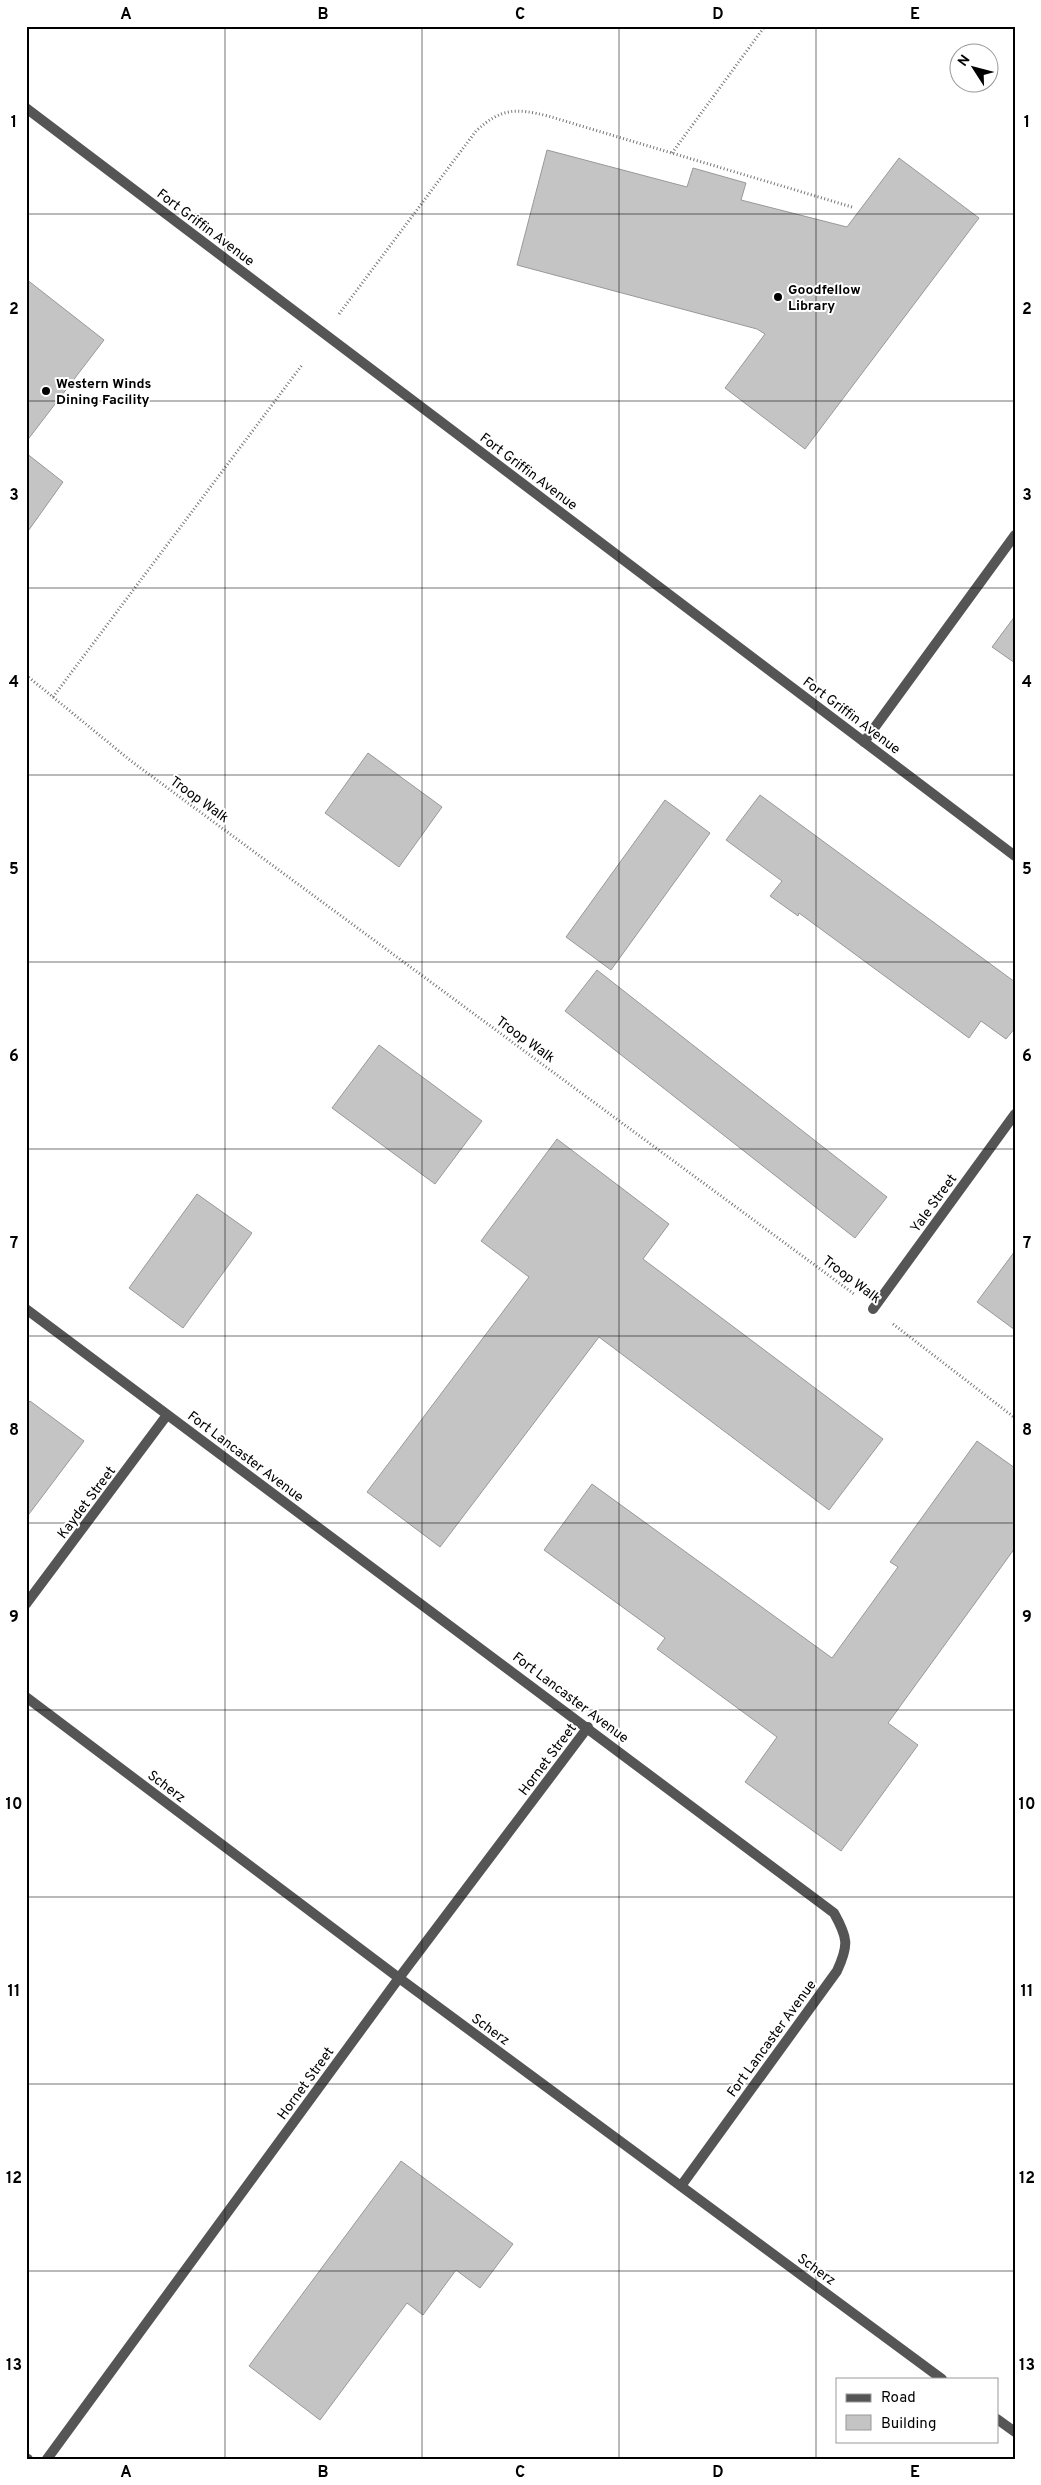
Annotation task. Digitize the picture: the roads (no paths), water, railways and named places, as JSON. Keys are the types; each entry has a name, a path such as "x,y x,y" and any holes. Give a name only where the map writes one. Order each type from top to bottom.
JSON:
{"street":[{"name":"Fort Griffin Avenue","path":"26,108 1015,856"},
{"path":"864,742 1015,535"},
{"name":"Yale Street","path":"874,1309 1015,1114"},
{"name":"Fort Lancaster Avenue","path":"26,1309 588,1727 834,1913 844,1931 846,1952 837,1971 681,2186"},
{"name":"Kaydet Street","path":"26,1604 167,1415"},
{"name":"Scherz","path":"26,1697 399,1978 941,2378"},
{"name":"Hornet Street","path":"47,2459 399,1978 588,1727"},
{"path":"998,2420 1015,2432"}],"place":[{"name":"Goodfellow Library","path":"778,297"},
{"name":"Western Winds Dining Facility","path":"46,391"}]}
